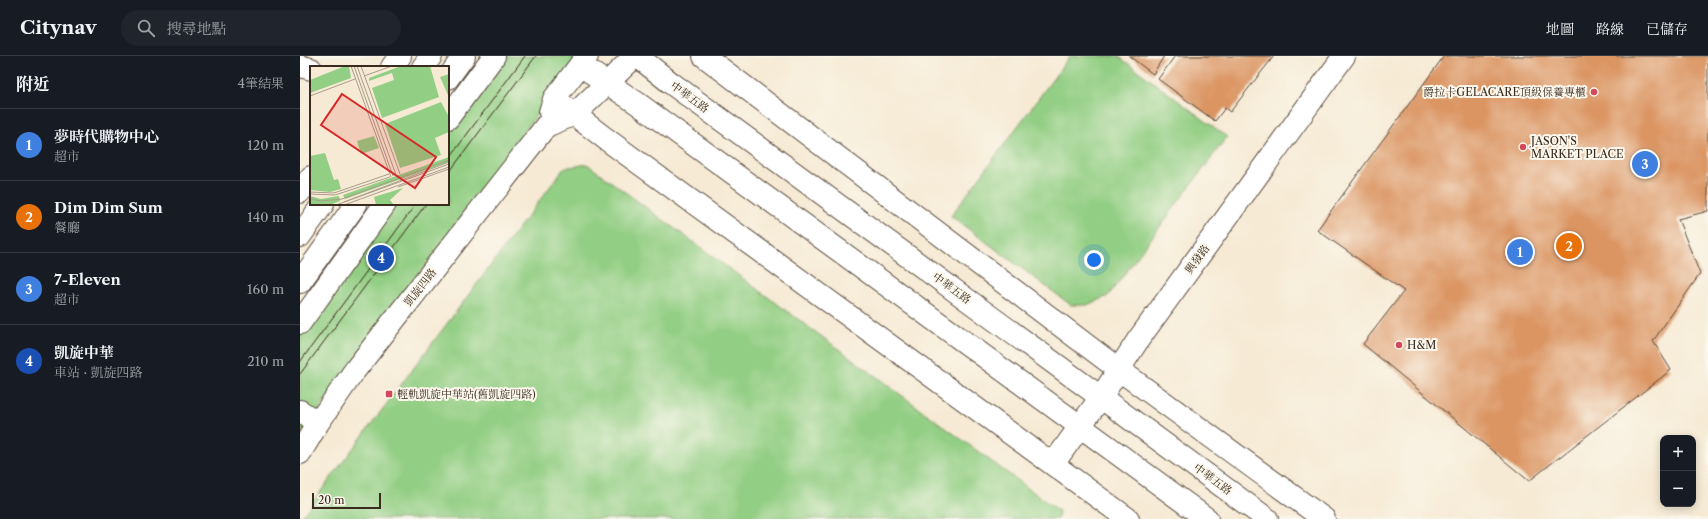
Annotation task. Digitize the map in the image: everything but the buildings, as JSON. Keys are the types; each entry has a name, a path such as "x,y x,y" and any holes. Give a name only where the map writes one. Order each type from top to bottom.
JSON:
{"street":[{"path":"393,66 400,56"},
{"path":"424,66 431,56"},
{"path":"449,77 464,56"},
{"path":"449,117 494,56"},
{"name":"凱旋四路","path":"546,126 575,114 636,56"},
{"name":"中華五路","path":"636,56 1268,519"},
{"path":"704,56 1118,368 1324,519"},
{"name":"興發路","path":"1053,464 1101,398 1118,368 1344,56"},
{"path":"583,60 608,83 1207,519"},
{"name":"凱旋四路","path":"300,453 318,423 355,370 546,126 554,99 583,60"},
{"path":"300,66 310,69"},
{"path":"554,99 606,139 1053,464 1119,516"},
{"path":"300,192 310,178"},
{"path":"300,236 322,205"},
{"path":"300,282 355,205"},
{"path":"300,322 384,205"},
{"path":"300,412 318,423"}],"green space":[{"path":"503,56 580,56 300,436 300,331 393,205 449,205 449,130"},
{"path":"1070,56 1118,56 1227,137 1108,296 1087,305 1071,305 951,216"},
{"path":"587,164 1059,511 1058,519 300,519 564,168"}],"tram line":[{"path":"449,159 525,56"},
{"path":"449,173 536,56"},
{"path":"300,362 415,205"},
{"path":"300,374 425,205"}],"place":[{"name":"爵拉卡GELACARE頂級保養專櫃","path":"1594,92"},
{"name":"JASON'S MARKET PLACE","path":"1523,147"},
{"name":"7-Eleven","path":"1645,164"},
{"name":"Dim Dim Sum","path":"1569,246"},
{"name":"夢時代購物中心","path":"1520,252"},
{"name":"凱旋中華","path":"381,258"},
{"name":"H&M","path":"1399,345"},
{"name":"輕軌凱旋中華站(舊凱旋四路)","path":"389,394"}]}
